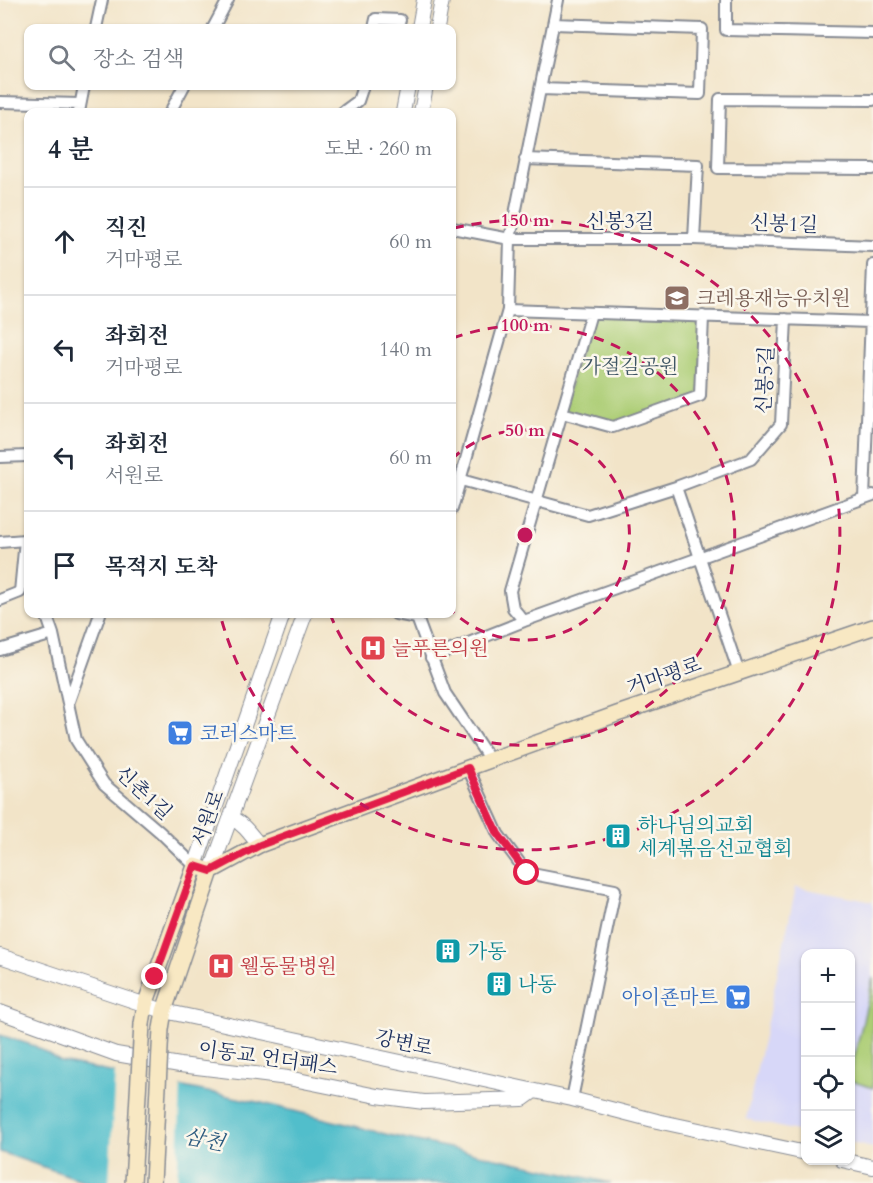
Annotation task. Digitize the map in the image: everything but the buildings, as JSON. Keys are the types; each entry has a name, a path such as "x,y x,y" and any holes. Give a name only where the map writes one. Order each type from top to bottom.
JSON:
{"main road":[{"name":"거마평로","path":"211,871 260,845 468,768 873,627"},
{"path":"195,866 211,871"},
{"name":"서원로","path":"133,1183 145,1005 195,866"},
{"name":"서원로","path":"153,1183 161,1029 164,1011 211,871"}],"street":[{"path":"97,24 102,0"},
{"path":"215,24 228,0"},
{"path":"420,24 424,0"},
{"path":"438,24 442,0"},
{"path":"456,496 508,310 510,239 558,0"},
{"path":"726,0 726,30 873,33"},
{"path":"375,24 376,19 400,20"},
{"path":"540,89 699,94 702,29 553,24"},
{"path":"0,102 79,108 83,90"},
{"path":"172,108 182,90"},
{"path":"348,108 358,101 362,90"},
{"path":"404,108 407,90"},
{"path":"422,108 425,90"},
{"path":"873,100 720,99 718,168 873,169"},
{"path":"525,159 698,165 694,239"},
{"name":"신봉3길","path":"456,229 510,239 694,239"},
{"name":"신봉1길","path":"694,239 873,246"},
{"path":"431,657 868,496 873,265"},
{"path":"508,310 871,322"},
{"path":"524,621 513,608 510,591 591,313"},
{"path":"562,413 613,427 700,396 703,316"},
{"name":"신봉5길","path":"461,480 588,516 751,459 781,424 786,319"},
{"path":"0,457 24,456"},
{"path":"676,487 739,673"},
{"path":"0,542 24,540"},
{"path":"0,600 20,592 24,562"},
{"name":"신촌1길","path":"47,618 53,634 76,740 104,784 160,832 195,866"},
{"path":"68,703 98,618"},
{"name":"서원로","path":"195,866 282,618"},
{"name":"서원로","path":"211,871 304,618"},
{"path":"418,618 445,693 490,760"},
{"path":"0,650 53,634"},
{"path":"468,768 498,834 527,873 615,890 572,1099"},
{"path":"231,818 246,829 260,845"},
{"name":"강변로","path":"0,956 164,1011 572,1099 801,1152"},
{"name":"이동교 언더패스","path":"0,1012 116,1054 228,1072 288,1078 377,1096 424,1102 501,1100 524,1099 534,1091"},
{"path":"855,1164 873,1167"}],"shaded area":[{"path":"796,887 873,902 873,1148 855,1144 855,949 801,949 801,1132 746,1119"}],"green space":[{"name":"가절길공원","path":"591,313 703,316 700,396 613,427 562,413"},
{"path":"873,978 873,1088 855,1082 855,1055"}],"water":[{"name":"삼천","path":"0,1035 35,1046 61,1062 262,1103 389,1135 611,1183 90,1183 0,1152"}],"pier":[{"path":"115,1070 181,1083 177,1183 109,1183"}],"place":[{"name":"크레용재능유치원","path":"677,298"},
{"name":"늘푸른의원","path":"373,648"},
{"name":"코러스마트","path":"180,733"},
{"name":"하나님의교회 세계볶음선교협회","path":"618,836"},
{"name":"가동","path":"448,951"},
{"name":"웰동물병원","path":"221,966"},
{"name":"나동","path":"499,984"},
{"name":"아이죤마트","path":"738,997"}],"route":[{"path":"155,977 195,866 211,871 260,845 468,768 498,834 527,873"}]}
